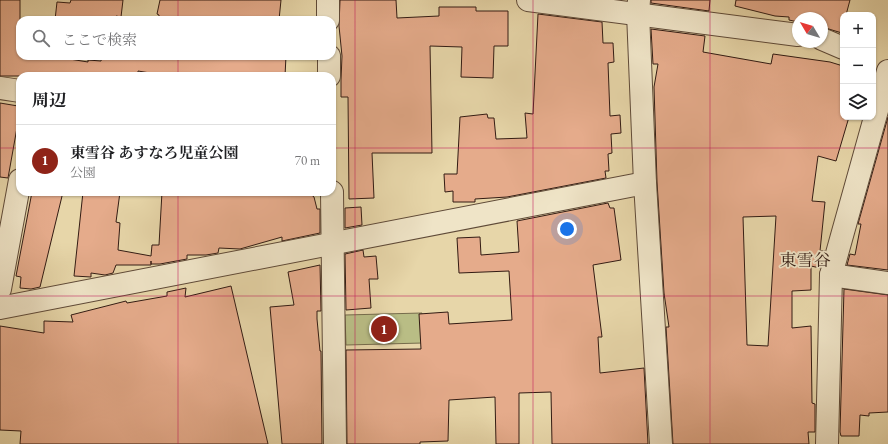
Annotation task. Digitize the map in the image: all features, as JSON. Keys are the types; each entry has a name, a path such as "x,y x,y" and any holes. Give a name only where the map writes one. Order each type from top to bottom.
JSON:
{"street":[{"path":"328,0 328,16"},
{"path":"528,0 639,7 792,34"},
{"path":"639,7 645,183 661,444"},
{"path":"828,42 840,47"},
{"path":"329,60 329,72"},
{"path":"827,444 832,275 888,70 876,64"},
{"path":"0,88 16,90"},
{"path":"0,308 645,183"},
{"path":"0,289 17,196"},
{"path":"332,196 335,444"},
{"path":"832,275 888,282"}],"green space":[{"path":"422,313 423,343 346,345 345,315"}],"building":[{"path":"0,0 20,0 20,16 16,16 16,60 76,60 88,62 88,60 286,60 285,72 16,72 16,76 0,76"},
{"path":"71,0 123,0 121,16 55,16 57,2 70,3"},
{"path":"160,0 281,0 279,16 159,16 157,14"},
{"path":"340,0 396,0 397,18 439,16 439,7 476,7 476,11 508,11 508,46 494,46 493,78 461,77 462,47 430,46 432,153 372,153 374,198 349,199 348,97 341,97 342,56 339,26"},
{"path":"651,0 710,0 709,11 651,3"},
{"path":"736,0 850,0 847,12 840,12 840,32 828,29 828,12 792,12 792,21 789,20 789,17 775,16 735,6"},
{"path":"538,14 602,22 603,43 613,43 614,62 608,63 610,116 620,115 621,133 611,134 612,153 608,154 609,171 605,171 606,178 507,197 475,199 475,202 453,202 453,191 445,192 444,174 457,174 460,117 487,114 488,118 494,118 496,139 527,138 525,113 533,114"},
{"path":"651,29 705,36 703,52 771,64 773,54 830,62 840,65 840,120 848,120 836,161 818,156 812,201 825,202 820,251 825,251 820,268 811,266 811,290 792,291 792,328 811,326 812,403 815,404 815,432 808,432 809,444 673,444 666,327 669,327 664,293 657,182 654,87 658,64 653,64","holes":["776,216 768,346 747,345 743,217"]},
{"path":"0,103 16,106 16,133 8,178 0,177"},
{"path":"888,117 888,270 847,265 850,254 855,255 861,224 858,224"},
{"path":"31,196 62,196 40,287 31,289 20,288 21,277 16,276"},
{"path":"83,196 119,196 116,222 120,223 118,250 151,256 152,245 159,245 162,196 313,196 317,209 320,209 320,233 282,241 282,237 240,249 219,248 218,253 206,255 187,255 187,259 160,264 116,265 113,273 105,275 91,273 91,277 74,276"},
{"path":"608,203 610,208 614,208 621,260 593,265 602,337 598,337 600,373 644,368 648,444 552,444 551,392 519,393 519,444 496,444 495,397 449,400 448,441 420,442 420,444 347,444 346,350 421,349 419,314 448,312 449,324 512,320 509,271 459,273 457,238 480,237 481,255 519,252 517,221"},
{"path":"361,207 362,225 345,228 345,208"},
{"path":"363,250 364,257 376,256 378,279 369,279 371,308 346,310 345,254"},
{"path":"320,265 321,311 317,311 317,319 321,351 322,444 282,444 270,307 294,305 288,272"},
{"path":"231,286 268,444 20,444 21,431 0,430 0,326 44,333 44,321 73,322 71,315 126,301 127,303 167,296 167,292 186,288 185,297"},
{"path":"844,289 888,295 888,412 869,413 869,416 860,415 859,436 841,436 840,432"}],"place":[{"name":"東雪谷 あすなろ児童公園","path":"384,329"}],"district":[{"name":"東雪谷","path":"805,260"}]}
